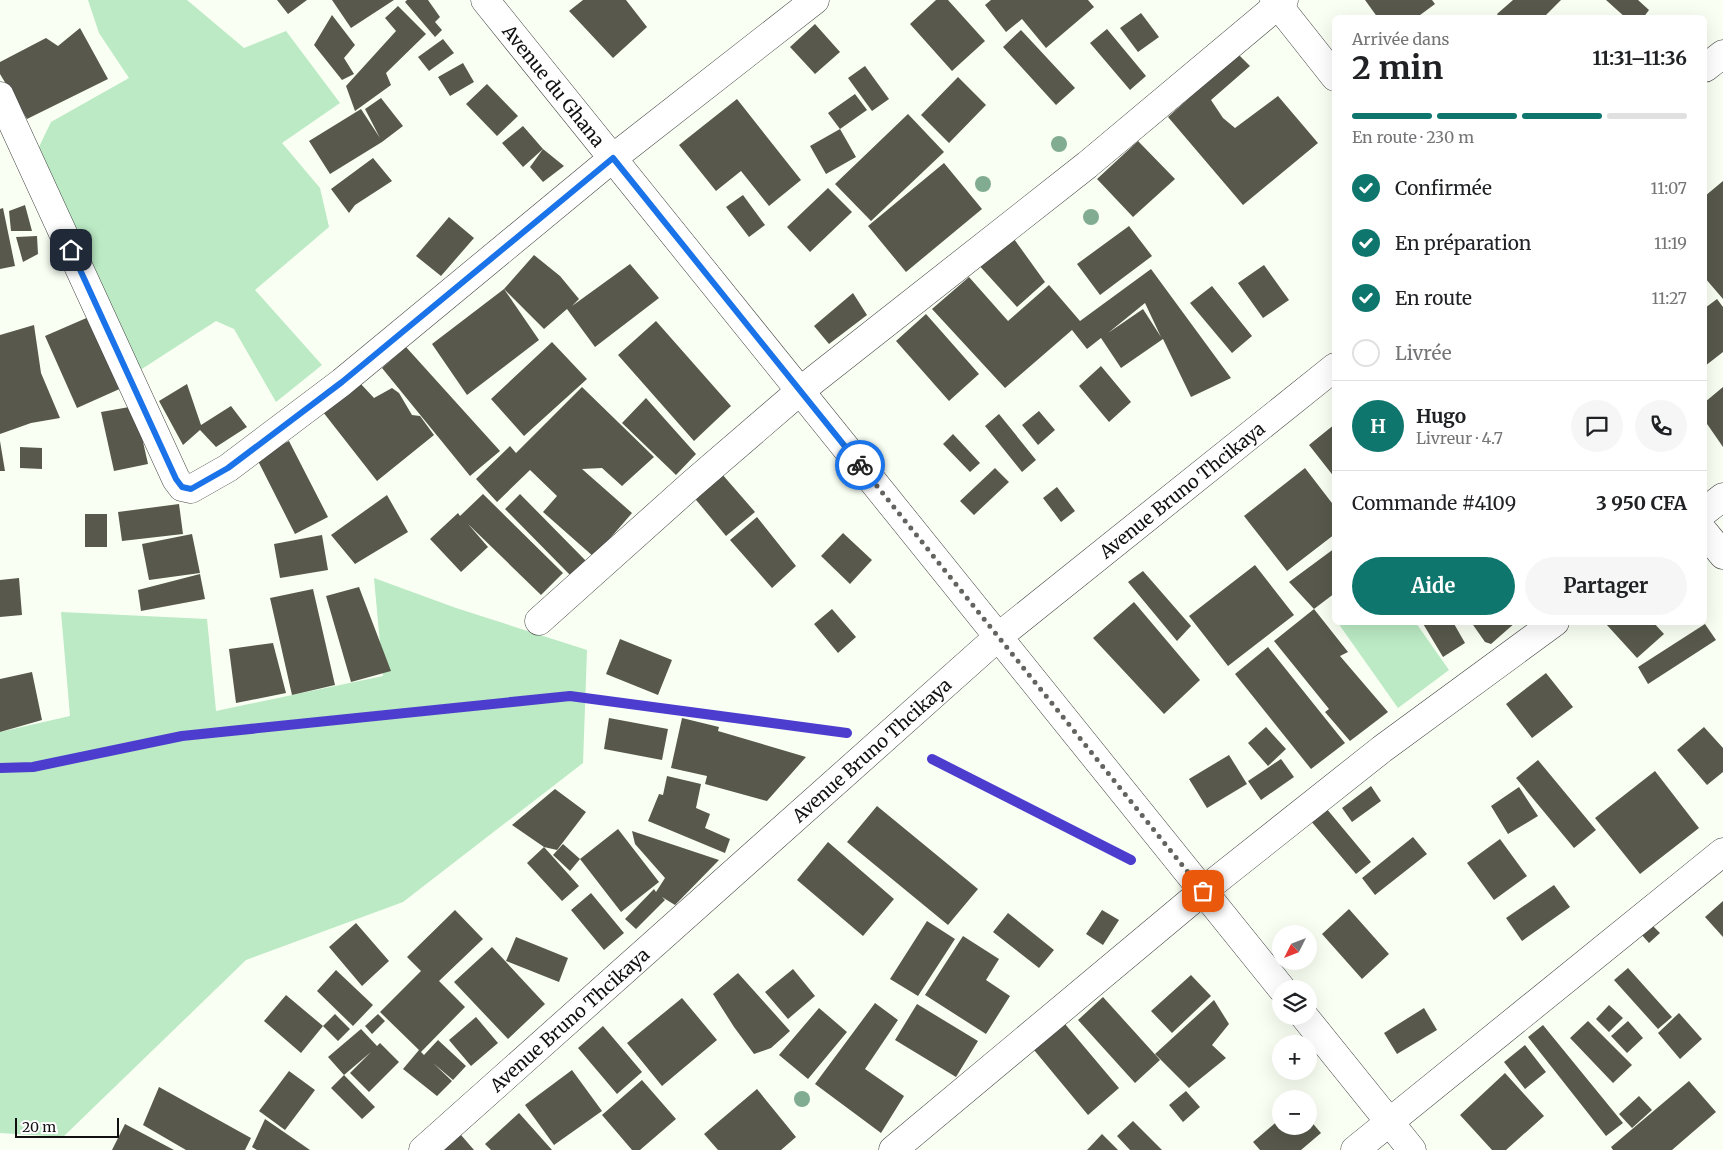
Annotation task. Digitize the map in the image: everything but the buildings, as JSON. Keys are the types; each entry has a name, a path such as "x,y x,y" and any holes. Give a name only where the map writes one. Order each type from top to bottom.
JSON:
{"street":[{"name":"Avenue du Ghana","path":"484,0 1275,980"},
{"path":"0,96 176,479 182,487 191,489 228,468 334,388 613,158 815,0"},
{"path":"539,621 692,484 800,391 1087,165 1279,2 1332,73"},
{"path":"1707,66 1723,54"},
{"name":"Avenue Bruno Thcikaya","path":"423,1150 998,637 1332,368"},
{"path":"1707,509 1723,497"},
{"path":"1707,535 1723,555"},
{"path":"893,1150 1203,891 1382,749 1551,625"},
{"path":"1355,1150 1723,852"},
{"path":"1311,1025 1412,1150"}],"green space":[{"path":"88,0 187,0 244,48 286,31 340,103 282,143 320,188 329,227 255,290 322,365 276,402 234,329 216,321 131,376 37,151 51,122 129,78 99,33"},
{"path":"374,578 456,608 587,650 583,763 403,902 246,960 63,1137 0,1133 0,732 70,716 61,612 207,619 216,711 383,676"},
{"path":"1339,625 1417,625 1449,670 1398,708"}],"waterway":[{"path":"0,768 33,767 182,736 570,696 847,733"},
{"path":"932,759 1131,860"}],"way so far":[{"path":"860,465 1203,891"}],"route":[{"path":"71,250 176,479 182,487 191,489 228,468 342,382 613,158 860,465"}]}
